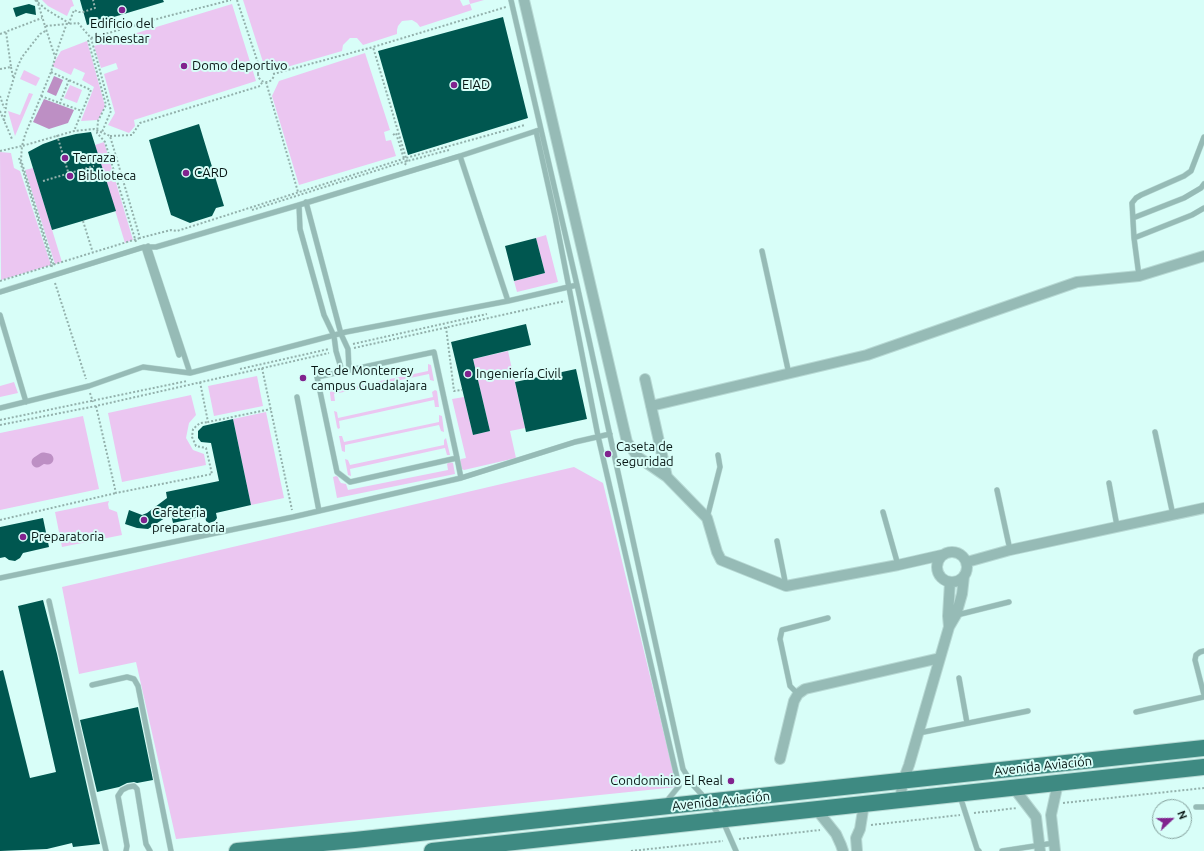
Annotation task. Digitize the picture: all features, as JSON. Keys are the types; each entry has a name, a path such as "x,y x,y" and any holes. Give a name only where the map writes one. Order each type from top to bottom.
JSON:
{"main road":[{"name":"Avenida Aviación","path":"237,851 356,846 661,807 1204,748"},
{"name":"Avenida Aviación","path":"432,851 1204,766"}],"street":[{"path":"524,0 627,442 638,457 667,477 707,518 717,552 721,560 786,586 898,565 942,555 947,552 955,552 962,555 967,562 967,570 964,576 962,594 952,615 909,765 903,781 900,800"},
{"path":"652,406 866,355 1076,282 1139,276 1204,256"},
{"path":"645,379 667,477"},
{"path":"967,562 1010,550 1204,508"},
{"path":"938,572 937,564 942,555"},
{"path":"919,560 938,572 942,578 950,582 958,581 964,576"},
{"path":"950,582 952,615"},
{"path":"780,759 794,701 798,694 805,689 940,658"},
{"path":"1055,847 1051,815 1058,782"},
{"path":"1012,787 1036,817 1040,848"},
{"path":"857,851 856,838 860,829 864,804"},
{"path":"816,809 836,834 843,851"}],"lane":[{"path":"512,2 577,285 683,769 692,785 709,802 722,819 736,851"},
{"path":"0,292 146,246 156,247 401,174 460,156 536,131 541,128"},
{"path":"536,131 552,201 598,436 679,786 661,807"},
{"path":"1139,276 1134,238 1132,203 1136,198 1184,176 1191,170 1204,137"},
{"path":"460,156 508,301"},
{"path":"1133,218 1184,198 1201,188 1204,184"},
{"path":"302,204 341,334 347,347 349,369"},
{"path":"302,204 300,229 324,315 334,336 342,371"},
{"path":"1134,238 1192,215 1204,208"},
{"path":"146,246 179,355"},
{"path":"146,246 190,373"},
{"path":"762,251 789,374"},
{"path":"0,408 88,386 143,367 190,373 341,334 508,301 577,285"},
{"path":"0,315 26,402"},
{"path":"457,458 350,482 337,472 317,377 434,352 457,458 461,478"},
{"path":"297,397 319,511"},
{"path":"1155,432 1173,514"},
{"path":"0,578 319,511 461,478 575,442 610,434"},
{"path":"707,518 720,467 718,455"},
{"path":"1108,483 1117,526"},
{"path":"997,490 1010,550"},
{"path":"883,512 898,565"},
{"path":"777,541 786,586"},
{"path":"49,601 106,851"},
{"path":"952,615 1009,602"},
{"path":"798,694 790,686 780,639 782,630 828,618"},
{"path":"1136,712 1204,696 1202,679 1195,660 1196,655 1204,651"},
{"path":"92,685 127,677 134,679 138,686 171,851"},
{"path":"959,678 967,723"},
{"path":"917,733 1028,711"},
{"path":"126,851 127,846 118,796 122,790 134,786 138,790 146,844 150,851"},
{"path":"959,793 976,849 979,851"},
{"path":"1196,807 1204,807"},
{"path":"1002,851 1055,847"}],"path":[{"path":"93,0 96,8 83,12 74,10 68,23 51,72 25,135 22,146 21,160 52,266 53,276 93,402"},
{"path":"89,39 164,17 231,0"},
{"path":"237,0 260,69 258,76 264,81 302,204"},
{"path":"36,1 68,23"},
{"path":"36,1 47,30 55,58"},
{"path":"273,74 373,47 512,2"},
{"path":"0,34 42,18"},
{"path":"45,26 78,23 89,39 111,111 102,132"},
{"path":"4,121 5,110 17,68 22,58 40,34 47,30"},
{"path":"6,32 14,80"},
{"path":"89,39 106,105 98,121 97,133 105,142 136,244"},
{"path":"373,47 406,164 399,166 401,174"},
{"path":"0,151 74,131 94,129 110,136 132,135 140,123 260,86 264,81 270,80 273,74 272,69 267,66 260,69"},
{"path":"0,69 11,67"},
{"path":"51,72 91,90 74,131"},
{"path":"60,104 69,80"},
{"path":"0,96 5,110"},
{"path":"41,96 82,112"},
{"path":"0,111 12,138"},
{"path":"0,281 140,238 171,230 177,231 200,222 540,121"},
{"path":"393,134 396,133 405,160"},
{"path":"57,135 69,174"},
{"path":"110,136 140,238"},
{"path":"405,160 452,150"},
{"path":"19,158 52,266"},
{"path":"43,181 94,166"},
{"path":"175,234 299,193"},
{"path":"82,221 93,253"},
{"path":"347,347 572,300"},
{"path":"347,347 494,312"},
{"path":"446,327 454,391 462,390"},
{"path":"0,425 96,406 336,350"},
{"path":"233,370 336,350"},
{"path":"262,368 293,516"},
{"path":"0,420 93,402 188,381"},
{"path":"200,382 208,422"},
{"path":"96,406 116,493"},
{"path":"0,520 116,493 212,474 206,448 196,446 192,437 193,429 200,423 271,409"},
{"path":"1058,804 1204,788"},
{"path":"971,814 1018,808"},
{"path":"868,825 963,814"},
{"path":"734,840 821,830"},
{"path":"631,851 726,840"}],"shaded area":[{"path":"42,0 72,0 74,6 71,7 67,16 48,6"},
{"path":"243,0 460,0 463,6 470,4 472,10 420,27 412,20 402,21 398,26 397,34 363,45 357,38 350,38 343,45 342,51 280,69 277,63 269,60 263,62"},
{"path":"469,0 484,0 470,4"},
{"name":"Domo deportivo","path":"232,4 256,81 134,120 135,126 129,133 108,125 115,113 104,74 118,69 116,63 101,68 94,46"},
{"path":"87,41 105,106 98,120 81,121 94,87 82,80 85,73 74,68 71,75 52,66 61,51"},
{"path":"365,53 390,130 384,132 386,141 391,140 396,156 299,185 272,96 279,81"},
{"path":"24,70 40,78 36,86 20,79"},
{"path":"54,76 63,80 56,96 47,92"},
{"path":"70,85 82,90 77,103 64,98"},
{"path":"29,93 33,94 15,136 8,111 20,115"},
{"path":"44,99 74,110 68,123 49,129 33,122"},
{"path":"104,142 133,240 125,243 95,145"},
{"path":"0,152 11,153 14,168 20,171 51,265 1,280"},
{"path":"33,168 62,262 55,264 25,170"},
{"path":"546,235 558,282 517,292 514,281 545,273 536,238"},
{"path":"508,351 525,428 510,431 516,458 464,470 460,468 459,463 461,459 466,458 452,399 464,397 473,435 490,431 473,359"},
{"path":"428,364 431,365 434,381 430,380 429,374 334,394 335,401 331,401 329,385 332,385 333,391 428,371"},
{"path":"257,376 263,406 214,416 208,386"},
{"path":"14,382 18,393 0,397 0,386"},
{"path":"435,390 437,391 439,407 435,407 434,400 339,421 340,428 338,429 337,427 334,411 337,412 338,418 433,397 432,392"},
{"path":"191,395 196,415 189,423 186,438 193,450 204,454 206,465 122,482 108,413"},
{"path":"266,412 284,498 251,505 233,419"},
{"path":"439,415 442,416 444,432 441,431 439,425 345,445 345,452 342,451 339,436 342,436 344,442 439,422"},
{"path":"83,416 99,489 0,510 0,433"},
{"path":"446,438 450,455 447,455 445,448 350,469 351,476 348,475 345,459 348,460 350,465 444,445 444,440"},
{"path":"449,462 453,463 455,474 337,498 333,477 336,476 341,483 346,484 348,490 448,470 447,464"},
{"path":"574,467 603,483 677,787 176,839 136,662 79,674 62,587"},
{"path":"109,501 109,509 117,512 122,535 62,547 55,512"}],"building":[{"path":"80,0 163,0 164,2 87,25"},
{"path":"29,4 35,6 36,15 26,13 16,17 13,8"},
{"name":"EIAD","path":"503,17 528,118 408,155 378,51"},
{"name":"CARD","path":"199,124 224,206 216,208 212,216 190,223 171,215 149,140"},
{"name":"Biblioteca","path":"91,132 116,211 52,230 28,152 43,144 60,138"},
{"path":"536,238 545,273 514,281 505,246"},
{"name":"Ingeniería Civil","path":"526,324 531,345 473,359 490,431 473,435 451,342"},
{"path":"576,369 587,419 526,432 515,382"},
{"path":"233,419 251,505 216,513 217,518 215,521 209,523 206,521 205,516 173,523 171,514 148,529 137,528 125,524 129,510 142,515 147,513 167,498 166,492 219,481 211,443 201,442 198,438 198,431 203,426"},
{"name":"Preparatoria","path":"43,518 49,547 23,553 20,558 15,561 9,560 5,557 0,558 0,527"},
{"path":"43,600 57,654 100,844 73,847 72,843 47,849 0,851 0,671 3,670 30,778 56,772 18,606"},
{"path":"138,707 153,780 127,783 119,787 97,792 80,720"}],"waterway":[{"path":"37,462 43,458 48,459"}],"place":[{"name":"Edificio del bienestar","path":"122,10"},
{"name":"Domo deportivo","path":"184,66"},
{"name":"EIAD","path":"454,85"},
{"name":"Terraza","path":"65,158"},
{"name":"CARD","path":"186,173"},
{"name":"Biblioteca","path":"70,176"},
{"name":"Ingeniería Civil","path":"468,374"},
{"name":"Tec de Monterrey campus Guadalajara","path":"303,378"},
{"name":"Caseta de seguridad","path":"608,454"},
{"name":"Cafeteria preparatoria","path":"144,520"},
{"name":"Preparatoria","path":"23,537"},
{"name":"Condominio El Real","path":"731,781"}]}
